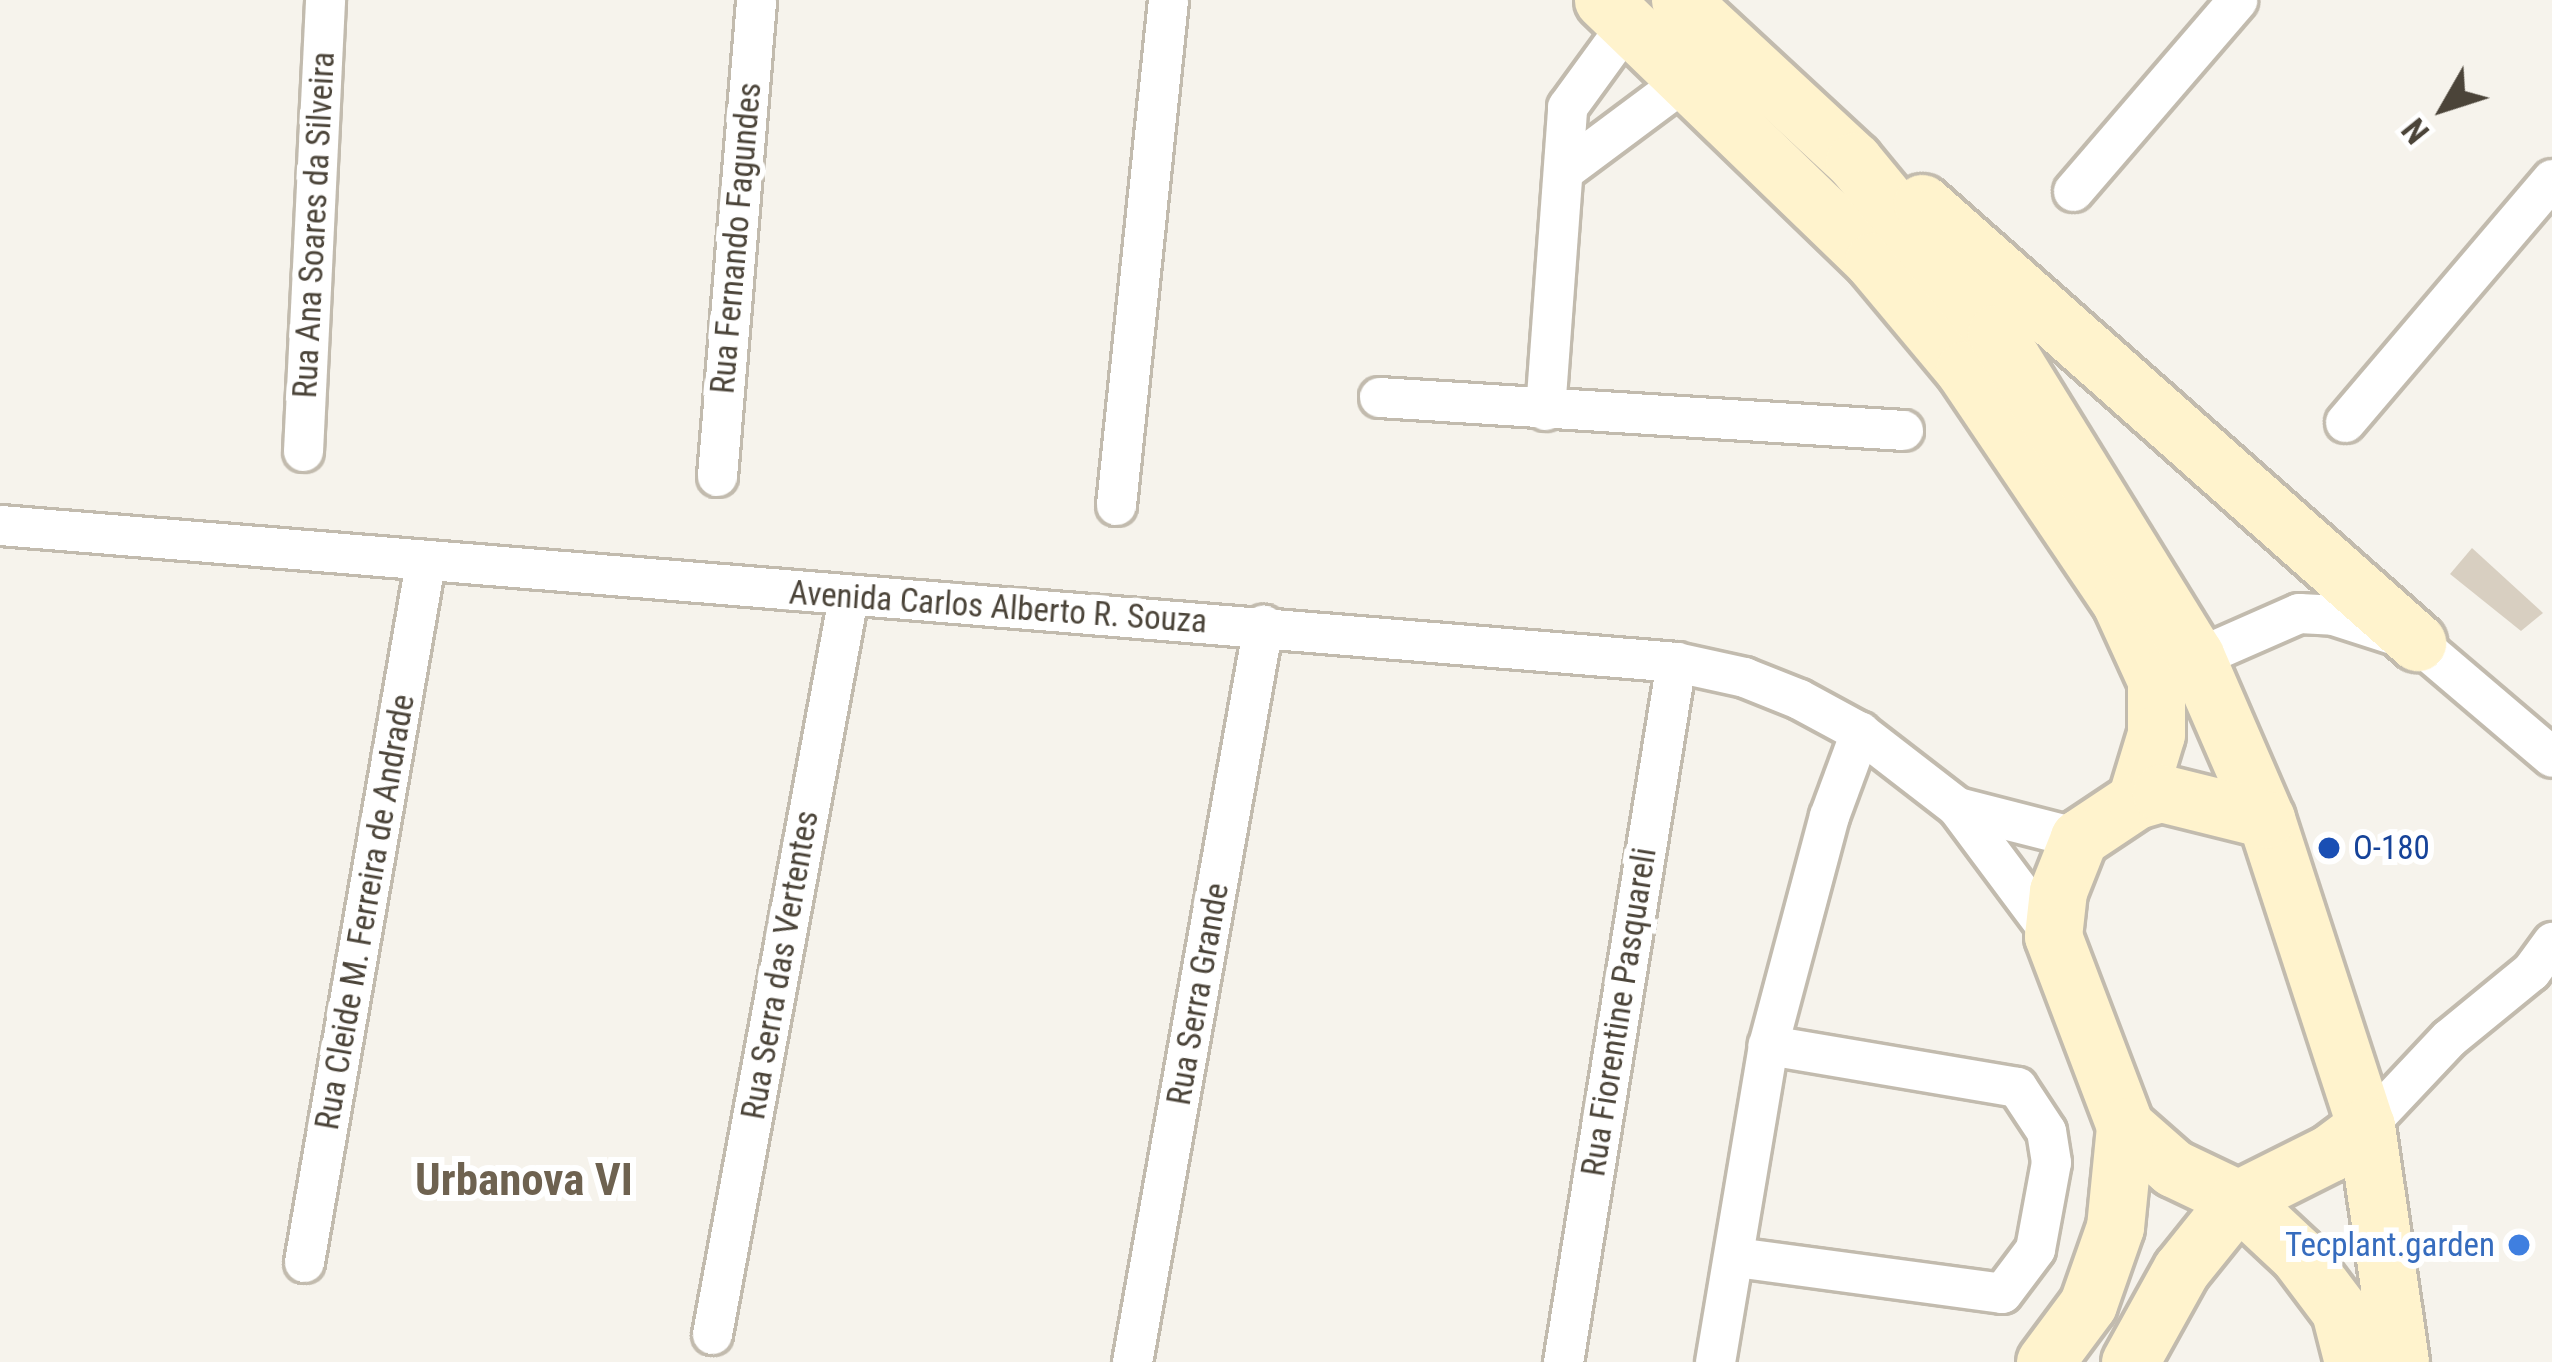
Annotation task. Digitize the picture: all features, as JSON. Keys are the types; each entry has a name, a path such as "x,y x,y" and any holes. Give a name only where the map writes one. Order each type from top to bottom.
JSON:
{"street":[{"name":"Rua Ana Soares da Silveira","path":"303,451 326,0"},
{"name":"Rua Fernando Fagundes","path":"717,476 756,0"},
{"path":"1116,505 1168,0"},
{"path":"1680,0 1854,161 1996,333 2175,667 2266,819 2366,1126 2400,1362"},
{"path":"2073,191 2236,0"},
{"path":"1545,410 1567,168 1567,107 1616,11 1873,261 1964,370 2120,601 2175,667"},
{"path":"1567,168 1689,77"},
{"path":"1854,161 1931,209 2552,758"},
{"path":"2345,422 2552,179"},
{"path":"1379,397 1903,430"},
{"name":"Avenida Carlos Alberto R. Souza","path":"2,535 1263,626 1676,662 1744,676 1860,732 1957,807"},
{"name":"Rua Cleide M. Ferreira de Andrade","path":"304,1262 425,563"},
{"name":"Rua Serra das Vertentes","path":"712,1334 848,597"},
{"path":"2175,667 2299,613 2417,642"},
{"name":"Rua Serra Grande","path":"1132,1362 1263,626"},
{"name":"Rua Fiorentine Pasquareli","path":"1563,1362 1676,662"},
{"path":"2136,800 2175,667"},
{"path":"1715,1362 1768,1045 1829,815 1860,732"},
{"path":"2054,937 2058,891 2079,838 2136,800 2161,793 2266,819"},
{"path":"1957,807 2079,838"},
{"path":"1957,807 2054,937 2125,1126 2115,1227 2088,1304 2045,1362"},
{"path":"2130,1361 2181,1270 2238,1199 2330,1154 2366,1126 2449,1038 2545,959"},
{"path":"1736,1257 2002,1293 2036,1249 2051,1162 2046,1131 2017,1087 1768,1045"},
{"path":"2125,1126 2173,1168 2238,1199 2298,1256 2340,1311 2353,1362"},
{"path":"2130,1361 2209,1274 2244,1260 2298,1256"}],"building":[{"path":"2472,548 2543,613 2521,631 2450,574"}],"place":[{"name":"O-180","path":"2329,848"},
{"name":"Tecplant.garden","path":"2519,1245"}],"district":[{"name":"Urbanova VI","path":"524,1180"}]}
